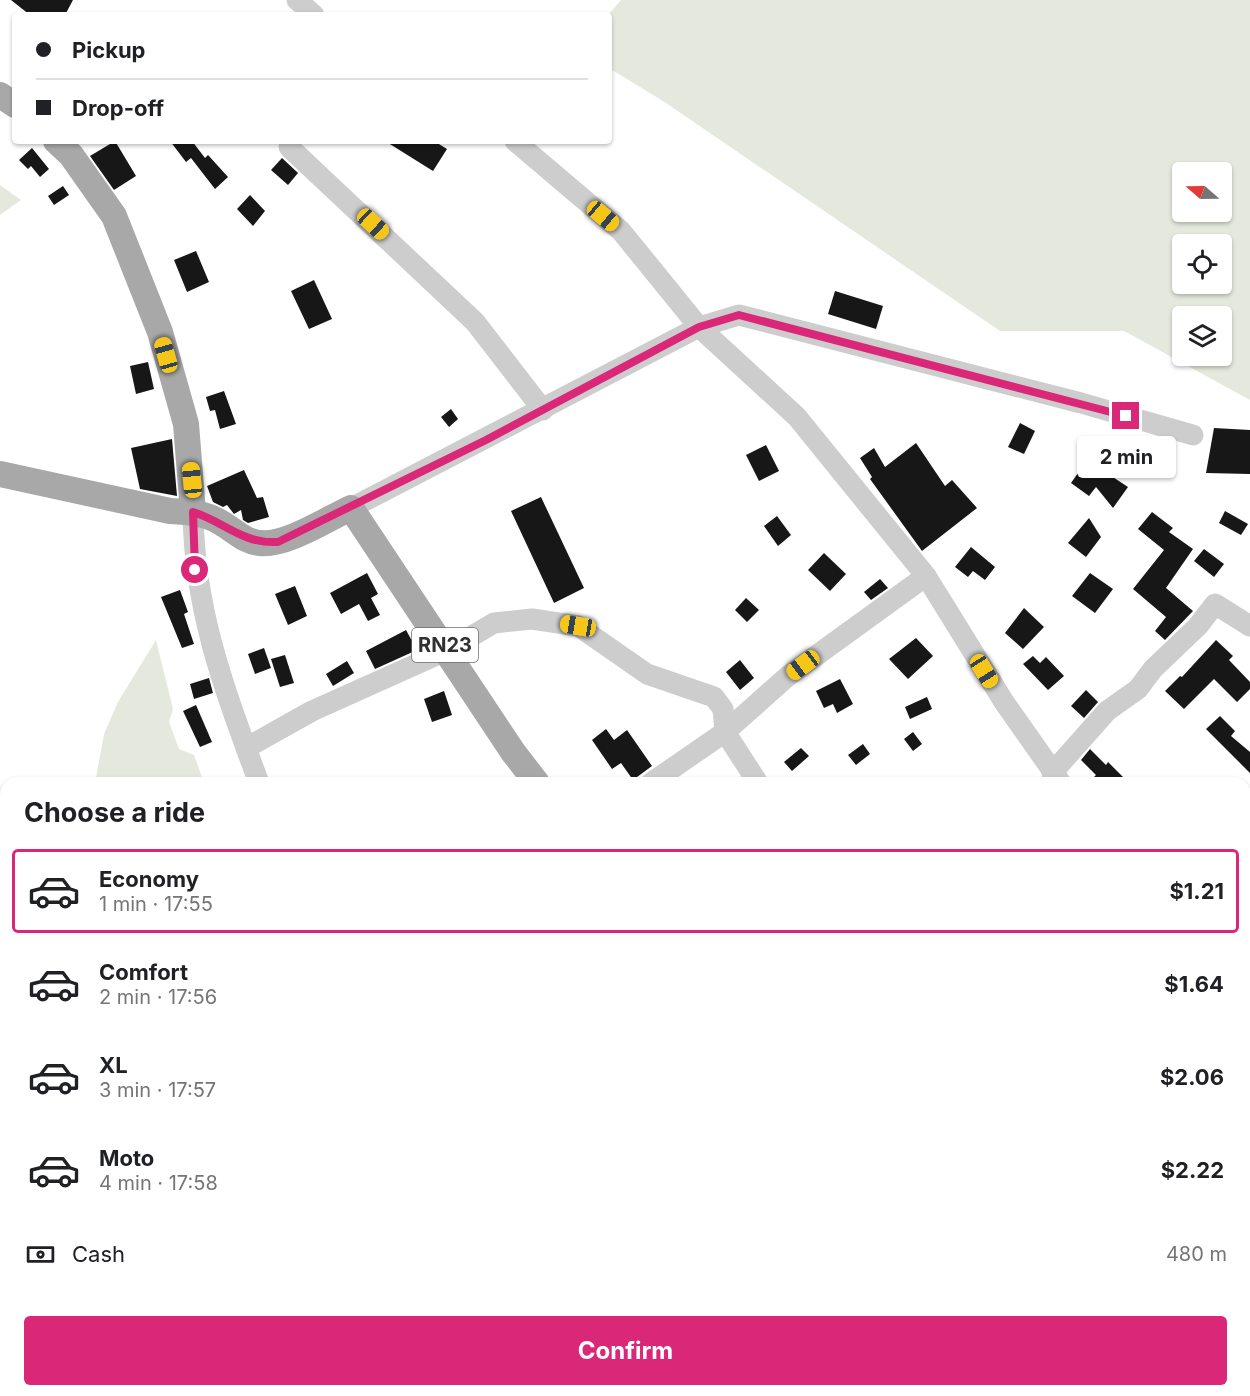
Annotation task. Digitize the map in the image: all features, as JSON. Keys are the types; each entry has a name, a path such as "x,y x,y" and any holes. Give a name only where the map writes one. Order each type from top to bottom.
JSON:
{"main road":[{"path":"59,144 71,155 114,216 160,332 186,424 193,512"},
{"path":"0,474 170,511 193,512 210,517 237,535 260,543 278,542 351,508"},
{"name":"RN23","path":"351,508 448,650 513,752 532,777"}],"street":[{"path":"297,0 311,12"},
{"path":"519,144 621,231 699,327 797,417 926,576 1004,702 1055,777"},
{"path":"289,147 475,322 543,410"},
{"path":"351,508 699,327 739,315 1081,403 1193,435"},
{"path":"193,512 193,556 197,584 230,708 257,777"},
{"path":"660,777 725,732 788,676 926,576"},
{"path":"1057,777 1107,711 1138,689 1153,669 1198,626 1215,604 1250,626"},
{"path":"246,748 312,711 448,650 494,623 532,619 578,626 647,674 714,697 723,709 725,732 754,777"}],"shaded area":[{"path":"621,0 1250,0 1250,400 1188,366 1232,366 1232,306 1172,306 1172,357 1124,331 1000,331 666,103 612,70 611,12"},
{"path":"0,185 21,200 0,215"},
{"path":"156,640 173,709 169,722 179,749 194,755 202,777 96,777 104,734 118,702"}],"building":[{"path":"11,0 73,0 67,12 26,12"},
{"path":"110,144 117,144 136,176 114,190 90,156"},
{"path":"172,144 194,144 205,158 208,155 228,177 215,189 191,158 186,162"},
{"path":"390,144 439,144 447,149 433,171"},
{"path":"32,148 49,169 40,177 31,166 28,169 19,160"},
{"path":"282,158 298,173 288,185 271,170"},
{"path":"63,186 69,195 54,205 48,196"},
{"path":"250,195 265,211 253,226 237,209"},
{"path":"196,251 209,282 187,292 174,260"},
{"path":"314,280 332,319 309,329 291,291"},
{"path":"835,291 883,306 876,329 828,314"},
{"path":"148,362 154,389 136,394 130,366"},
{"path":"224,391 236,424 220,429 215,410 210,411 206,397"},
{"path":"451,409 458,419 449,427 441,417"},
{"path":"1020,423 1035,431 1024,454 1008,447"},
{"path":"1214,428 1250,430 1250,474 1206,473"},
{"path":"172,439 177,496 140,489 131,448"},
{"path":"916,443 945,486 952,480 977,508 922,551 870,479 872,477 860,458 874,448 885,467"},
{"path":"766,445 779,471 759,481 746,455"},
{"path":"1087,460 1128,487 1113,508 1096,487 1089,496 1071,483"},
{"path":"244,470 257,498 263,497 269,517 248,523 243,520 241,510 234,514 227,505 223,507 213,502 207,486"},
{"path":"541,497 584,588 554,603 511,511"},
{"path":"1225,511 1248,524 1241,535 1219,523"},
{"path":"1152,512 1173,528 1169,532 1193,549 1166,588 1193,611 1165,640 1155,631 1166,617 1133,589 1164,550 1138,529"},
{"path":"777,516 791,535 778,546 764,526"},
{"path":"1089,518 1101,537 1086,557 1068,543"},
{"path":"971,547 995,567 985,580 973,571 968,577 955,567"},
{"path":"1204,549 1224,564 1214,577 1194,561"},
{"path":"824,553 846,574 830,591 808,570"},
{"path":"367,573 378,594 371,598 380,615 368,621 359,604 341,614 330,593"},
{"path":"1090,573 1113,589 1095,613 1072,596"},
{"path":"880,579 888,588 871,600 864,592"},
{"path":"295,586 307,616 288,625 275,594"},
{"path":"180,590 188,612 184,614 194,644 182,648 161,597"},
{"path":"746,598 759,610 747,622 735,610"},
{"path":"1024,608 1044,627 1023,649 1005,633"},
{"path":"406,630 417,650 375,669 366,651"},
{"path":"916,638 933,656 908,679 889,659"},
{"path":"1216,640 1233,656 1229,660 1250,682 1250,689 1237,702 1214,679 1184,709 1165,691 1180,676 1182,677"},
{"path":"264,648 271,668 255,674 248,654"},
{"path":"285,655 294,683 280,687 271,659"},
{"path":"1033,656 1040,663 1046,657 1064,676 1048,690 1023,664"},
{"path":"740,660 754,678 740,690 726,672"},
{"path":"347,661 354,673 333,686 326,674"},
{"path":"209,678 213,693 194,699 190,684"},
{"path":"840,679 853,704 837,713 833,704 824,708 816,691"},
{"path":"1086,690 1098,702 1084,718 1071,706"},
{"path":"444,691 452,715 432,722 424,699"},
{"path":"927,697 932,709 910,719 905,707"},
{"path":"196,705 212,742 200,747 183,711"},
{"path":"1220,716 1235,731 1231,736 1250,752 1250,773 1206,729"},
{"path":"606,729 614,740 627,730 652,766 637,777 631,777 621,763 612,769 592,740"},
{"path":"913,732 922,744 913,751 904,739"},
{"path":"863,744 870,754 856,765 848,755"},
{"path":"801,748 809,756 792,771 784,762"},
{"path":"1090,749 1106,765 1108,762 1123,777 1094,777 1096,775 1081,760"}],"route":[{"path":"195,570 193,512 210,517 237,535 250,540 260,543 278,542 486,440 699,327 739,315 1126,416"}]}
